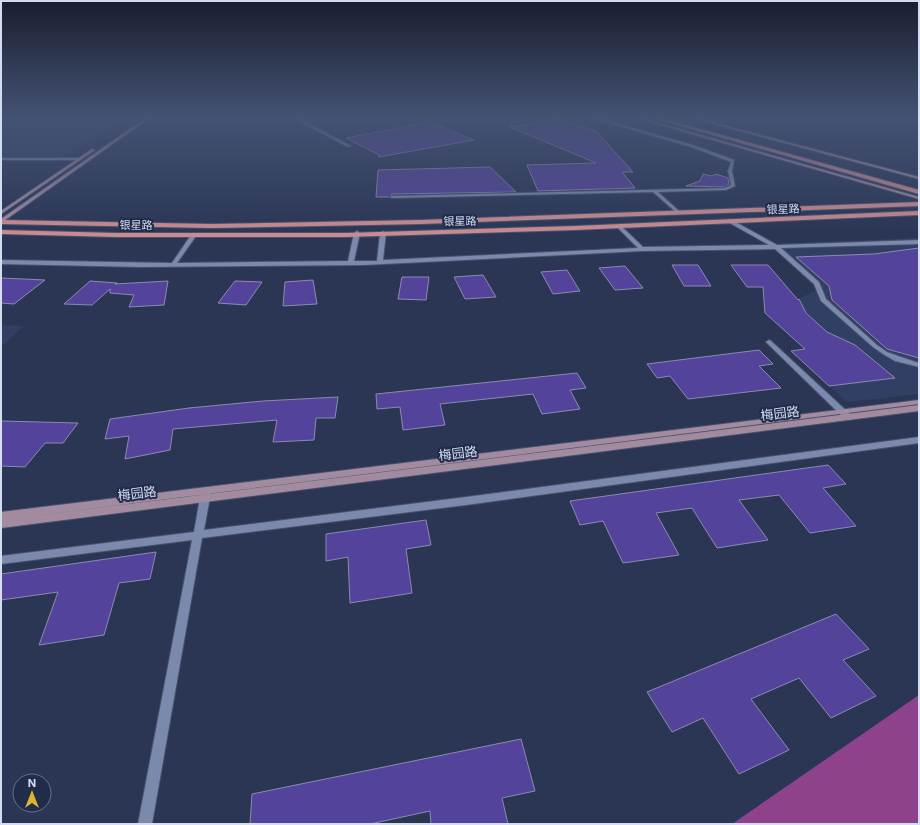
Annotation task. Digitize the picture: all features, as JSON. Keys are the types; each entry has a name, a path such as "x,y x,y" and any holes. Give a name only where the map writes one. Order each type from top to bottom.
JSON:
{"main road":[{"path":"789,156 919,192"},
{"path":"812,156 880,174"},
{"name":"银星路","path":"1,221 226,225 420,222 919,204"},
{"name":"银星路","path":"1,232 193,236 383,233 619,226 919,213"}],"street":[{"path":"1,213 85,156"},
{"path":"1,221 94,156"},
{"path":"392,197 726,189 733,186 730,172 733,161 718,156"},
{"path":"769,156 919,198"},
{"path":"834,156 919,178"},
{"path":"1,159 80,159"},
{"path":"654,191 677,212"},
{"path":"730,221 776,247 817,283 823,300 875,346 898,359 919,365"},
{"path":"619,226 642,249"},
{"path":"352,263 357,233"},
{"path":"380,262 383,233"},
{"path":"172,265 193,236"},
{"path":"1,262 172,265 352,263 642,249 776,247 919,242"},
{"path":"769,342 845,414"},
{"name":"梅园路","path":"1,516 206,494 845,414 919,402"},
{"name":"梅园路","path":"845,414 919,408"},
{"path":"1,560 466,501 919,440"},
{"path":"145,824 206,494"},
{"name":"梅园路","path":"1,524 206,494"}],"shaded area":[{"path":"1,156 66,156 60,158 1,158"},
{"path":"919,238 919,394 847,402 791,351 810,349 793,338 765,313 764,302 799,299 820,288 770,244"},
{"path":"1,325 24,326 1,347"},
{"path":"919,695 919,824 732,824"}],"building":[{"path":"578,156 618,156 633,172 622,172 635,188 538,191 527,165 596,163"},
{"path":"490,167 516,192 392,194 389,197 376,197 378,170"},
{"path":"703,174 712,176 716,174 728,178 729,184 725,187 686,186 700,181"},
{"path":"919,248 919,358 887,349 832,300 829,286 796,257 874,254"},
{"path":"672,265 698,265 711,286 684,286"},
{"path":"731,265 768,265 798,300 799,299 806,313 827,332 855,345 895,378 829,386 791,351 805,349 765,313 763,287 747,287"},
{"path":"625,266 643,288 615,290 599,268"},
{"path":"567,270 580,291 553,294 541,272"},
{"path":"483,275 496,297 465,299 454,277"},
{"path":"402,277 429,277 426,300 398,299"},
{"path":"1,278 45,280 14,304 1,303"},
{"path":"313,280 317,304 283,306 285,282"},
{"path":"90,281 117,283 115,284 168,281 164,305 129,307 134,295 110,293 110,289 92,305 64,304"},
{"path":"235,281 262,282 246,305 218,303"},
{"path":"759,350 773,364 759,366 781,388 688,399 670,376 657,378 647,364"},
{"path":"577,373 586,388 570,390 580,409 542,414 533,394 440,404 445,425 403,430 400,407 377,409 376,394"},
{"path":"338,397 335,418 316,418 314,440 273,442 277,420 173,429 170,450 125,459 129,436 105,439 110,419 189,408 263,401"},
{"path":"1,421 78,423 63,443 45,443 25,467 1,466"},
{"path":"828,465 846,484 823,488 856,526 810,533 779,495 739,500 768,540 717,548 692,508 656,513 679,555 623,563 603,521 580,525 570,501"},
{"path":"426,520 431,545 406,549 412,593 350,603 348,557 326,561 326,534"},
{"path":"156,552 150,579 119,583 104,635 39,645 58,592 1,600 1,574"},
{"path":"836,614 869,649 843,660 876,696 831,718 799,678 751,699 789,750 739,774 703,718 672,732 647,692"},
{"path":"521,739 535,791 502,798 508,824 431,824 430,811 370,824 250,824 252,794"}]}
